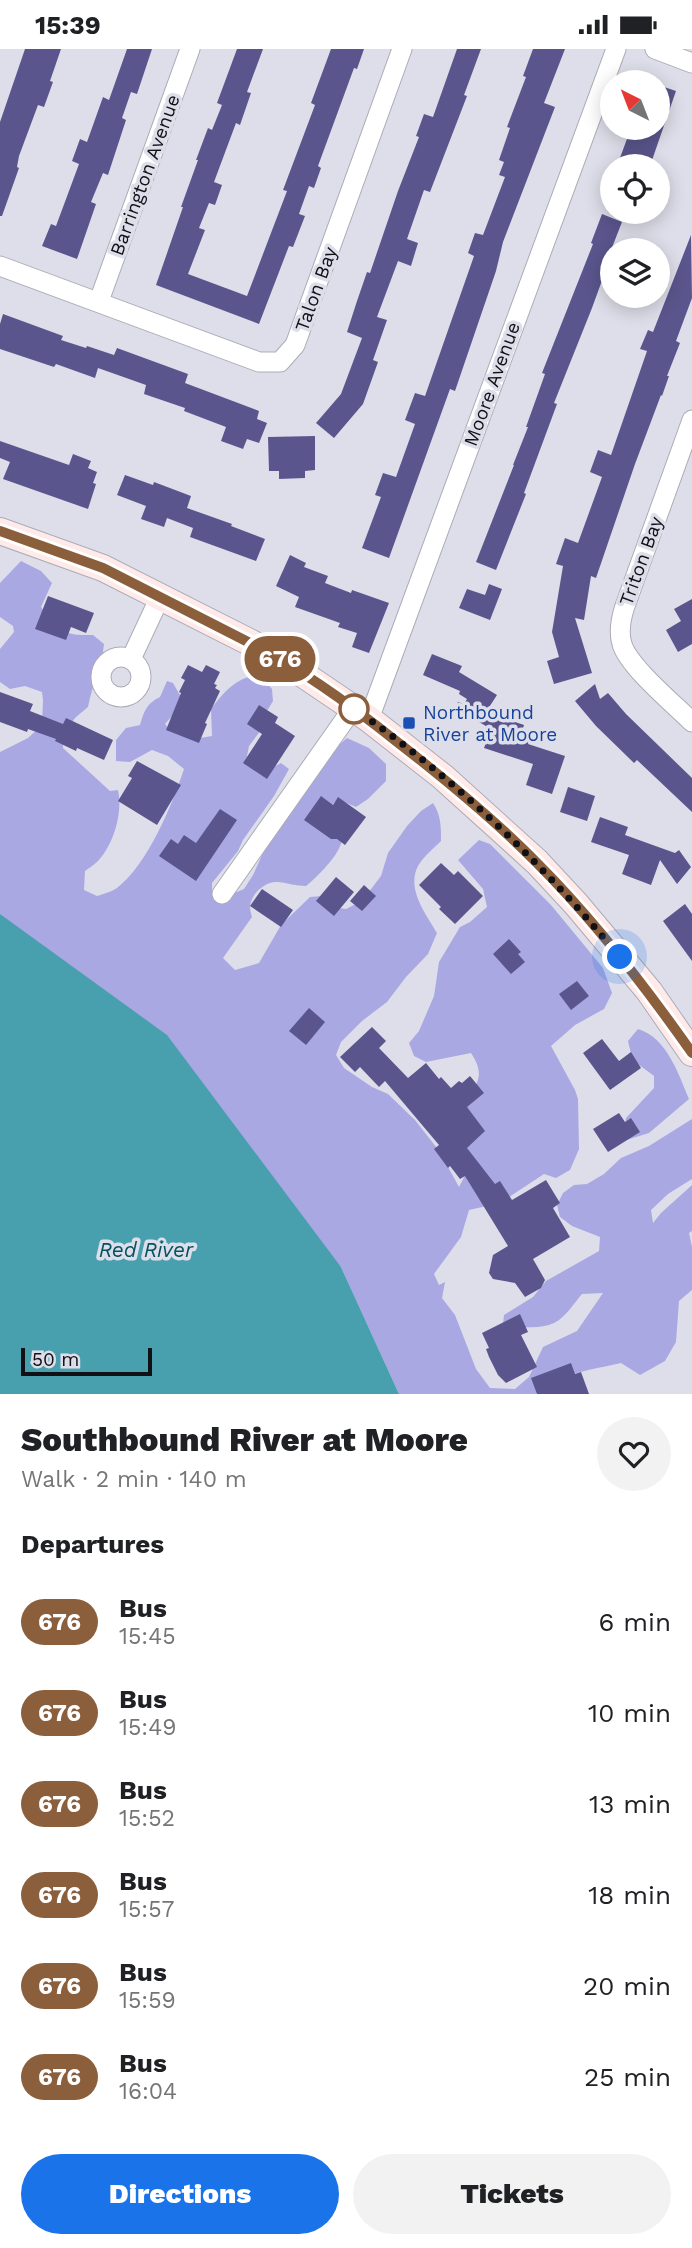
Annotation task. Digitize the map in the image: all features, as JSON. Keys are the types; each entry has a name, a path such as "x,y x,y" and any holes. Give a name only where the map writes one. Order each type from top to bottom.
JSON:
{"street":[{"name":"Barrington Avenue","path":"99,301 190,49"},
{"name":"Talon Bay","path":"0,266 259,362 280,362 295,345 402,49"},
{"name":"Moore Avenue","path":"222,894 361,713 615,49"},
{"path":"655,49 692,63"},
{"name":"Triton Bay","path":"692,420 620,625 622,645 630,659 692,722"},
{"path":"0,531 103,568 273,655 361,713 443,777 537,862 649,991 692,1053"},
{"path":"131,659 160,597"}],"shaded area":[{"path":"21,561 41,571 52,583 41,607 57,627 68,633 93,635 104,644 88,707 63,733 63,748 110,791 118,790 118,818 113,837 104,854 85,871 84,890 97,896 115,889 128,877 149,849 173,799 184,769 168,756 152,750 130,762 116,761 116,740 126,728 140,725 147,708 160,697 167,681 173,683 181,697 173,715 165,724 172,732 200,738 212,736 211,709 226,691 238,682 252,676 260,676 272,689 273,701 264,716 261,730 249,746 246,761 270,769 281,763 289,769 238,851 212,883 212,895 220,899 244,889 269,840 325,757 347,738 369,748 386,764 386,781 368,799 356,807 337,799 327,812 342,836 339,849 317,877 306,886 273,882 256,892 250,906 252,917 223,958 235,970 259,963 281,925 310,897 323,896 331,907 346,909 362,901 381,876 388,853 407,826 433,803 441,826 441,841 418,866 414,883 423,910 437,933 428,954 387,1002 341,1042 336,1055 344,1068 372,1087 388,1094 415,1120 440,1152 459,1187 465,1176 468,1158 463,1105 478,1080 477,1064 471,1053 426,1062 414,1056 409,1043 419,1031 434,996 439,962 460,927 487,907 483,889 458,860 479,840 490,844 551,905 603,968 612,993 604,1009 575,1025 551,1046 578,1099 579,1149 570,1170 556,1178 544,1174 500,1203 469,1210 461,1237 434,1274 439,1285 445,1282 442,1298 455,1315 476,1369 490,1388 515,1389 529,1377 543,1347 577,1331 603,1293 582,1294 562,1317 542,1327 503,1324 504,1315 533,1297 546,1281 599,1251 600,1237 572,1226 560,1217 557,1205 563,1193 574,1185 587,1184 604,1174 621,1158 649,1146 692,1119 692,1179 668,1194 651,1210 653,1223 692,1185 692,1231 689,1233 692,1247 692,1290 679,1301 676,1342 665,1361 640,1375 621,1363 587,1370 555,1381 536,1394 399,1394 341,1267 0,914 0,752 28,738 42,725 42,692 25,686 10,689 0,682 0,649 14,632 13,626 0,617 0,583"},
{"path":"638,1029 657,1040 664,1048 689,1099 649,1133 623,1141 626,1118 654,1088 654,1076 638,1064 634,1066 628,1041"}],"water":[{"name":"Red River","path":"0,914 167,1035 341,1267 399,1394 0,1394"}],"building":[{"path":"25,49 61,49 44,107 38,105 19,156 19,168 0,216 0,122"},
{"path":"127,49 152,49 137,94 131,92 122,118 126,120 108,175 103,173 91,202 96,204 77,259 42,246 51,224 56,226 79,164 72,161 80,139 87,142 103,97 109,100"},
{"path":"237,49 263,49 247,92 251,93 240,125 236,123 214,182 222,185 215,205 209,203 199,228 205,230 188,274 247,296 287,191 283,190 315,105 311,103 331,49 364,49 357,69 354,68 318,166 321,168 314,188 309,186 299,214 305,216 293,247 289,246 259,324 156,285 196,160 208,128 212,130 222,105 217,103"},
{"path":"457,49 481,49 464,95 467,96 430,192 424,190 407,239 418,243 411,266 398,261 377,317 387,320 373,360 378,362 363,404 334,438 316,423 341,394 362,338 347,332 357,301 367,272 370,273 419,137 416,136 424,114 433,117"},
{"path":"533,49 565,49 544,103 555,107 503,242 496,271 455,391 450,389 389,558 362,548 381,497 375,495 383,473 396,477 415,424 405,420 415,393 425,396 474,256 468,253 475,233 483,235 505,177 499,175 504,162 499,160"},
{"path":"670,89 676,91 670,108"},
{"path":"627,140 659,140 654,154 621,154"},
{"path":"600,219 600,224 621,224 616,238 600,238 600,286 554,403 557,404 524,493 526,494 496,570 476,562 528,427 545,374 542,373 593,244 591,243"},
{"path":"691,235 692,298 676,341 680,343 596,578 591,576 584,620 575,618 592,673 554,684 547,661 559,657 552,632 563,566 556,564 565,538 578,543 602,477 590,472 598,450 611,455 647,351 640,349 648,330 653,332 662,308 670,308 670,289"},
{"path":"3,314 63,336 61,340 114,355 117,348 188,374 185,383 259,411 257,419 267,423 259,443 247,439 243,449 221,441 226,427 184,411 185,408 144,394 146,385 98,368 95,378 0,349 0,324"},
{"path":"315,436 315,470 305,471 305,478 279,479 279,471 269,471 268,437"},
{"path":"0,441 69,465 73,454 91,461 88,468 97,472 88,509 3,479 10,462 0,458"},
{"path":"125,475 153,485 154,482 191,496 187,508 265,539 256,561 190,537 193,528 167,518 164,527 141,519 146,506 117,495"},
{"path":"290,555 306,563 304,567 328,576 325,583 389,603 369,653 352,647 357,633 338,627 340,623 295,607 299,597 276,586"},
{"path":"489,584 502,589 490,620 459,608 467,589 485,595"},
{"path":"48,596 94,613 86,633 71,627 66,640 35,629"},
{"path":"692,599 692,644 678,652 666,630 681,621 674,609"},
{"path":"432,654 462,666 459,672 497,695 486,712 524,725 520,738 529,741 528,744 565,756 552,794 526,785 533,764 484,748 491,729 455,708 458,702 464,704 467,699 459,694 460,691 423,675"},
{"path":"188,665 202,672 206,665 220,672 214,684 220,691 199,743 166,730 185,680 181,678"},
{"path":"595,684 600,699 608,693 692,778 692,812 637,760 634,763 575,701"},
{"path":"0,692 33,704 30,711 63,724 66,718 113,740 104,760 77,748 76,751 55,741 56,739 0,722"},
{"path":"259,705 278,717 275,723 295,736 267,779 243,763 262,734 247,724"},
{"path":"137,761 181,785 157,825 118,801 132,778 128,776"},
{"path":"568,787 595,796 587,821 560,812"},
{"path":"321,796 333,805 338,797 366,817 345,845 337,839 331,839 304,820"},
{"path":"220,809 237,820 196,881 159,856 171,839 178,844 184,835 196,843"},
{"path":"600,817 628,827 625,835 675,853 679,850 691,867 677,884 660,860 651,885 622,874 629,855 591,842"},
{"path":"441,863 454,875 458,871 483,896 455,924 419,885"},
{"path":"336,877 354,892 334,916 316,901"},
{"path":"364,885 376,896 362,911 350,901"},
{"path":"262,889 293,910 281,927 250,906"},
{"path":"685,904 692,914 692,961 663,921"},
{"path":"509,939 521,952 518,954 525,962 511,974 493,954"},
{"path":"577,981 589,996 571,1010 559,994"},
{"path":"309,1008 325,1022 306,1045 289,1031"},
{"path":"372,1027 386,1041 379,1048 408,1078 426,1063 439,1079 441,1077 451,1088 470,1076 484,1093 467,1107 485,1131 467,1148 495,1184 500,1181 512,1200 546,1180 560,1203 553,1208 570,1237 533,1259 545,1280 541,1288 525,1297 515,1283 493,1279 489,1273 493,1255 508,1246 465,1176 460,1179 450,1166 448,1168 434,1149 439,1145 385,1081 379,1087 360,1067 355,1072 340,1057"},
{"path":"602,1039 619,1061 631,1052 641,1068 610,1090 583,1053"},
{"path":"619,1113 625,1122 631,1118 640,1132 608,1152 593,1129"},
{"path":"520,1314 528,1332 521,1335 537,1367 506,1383 498,1375 489,1357 486,1349 489,1348 482,1333"},
{"path":"571,1363 575,1374 581,1372 589,1394 537,1394 531,1378"}],"bus line":[{"name":"676","path":"0,531 103,568 273,655 369,719 443,777 537,862 649,991 692,1053"}],"place":[{"name":"Northbound River at Moore","path":"409,723"}],"route":[{"path":"354,709 443,777 537,862 620,957"}]}
